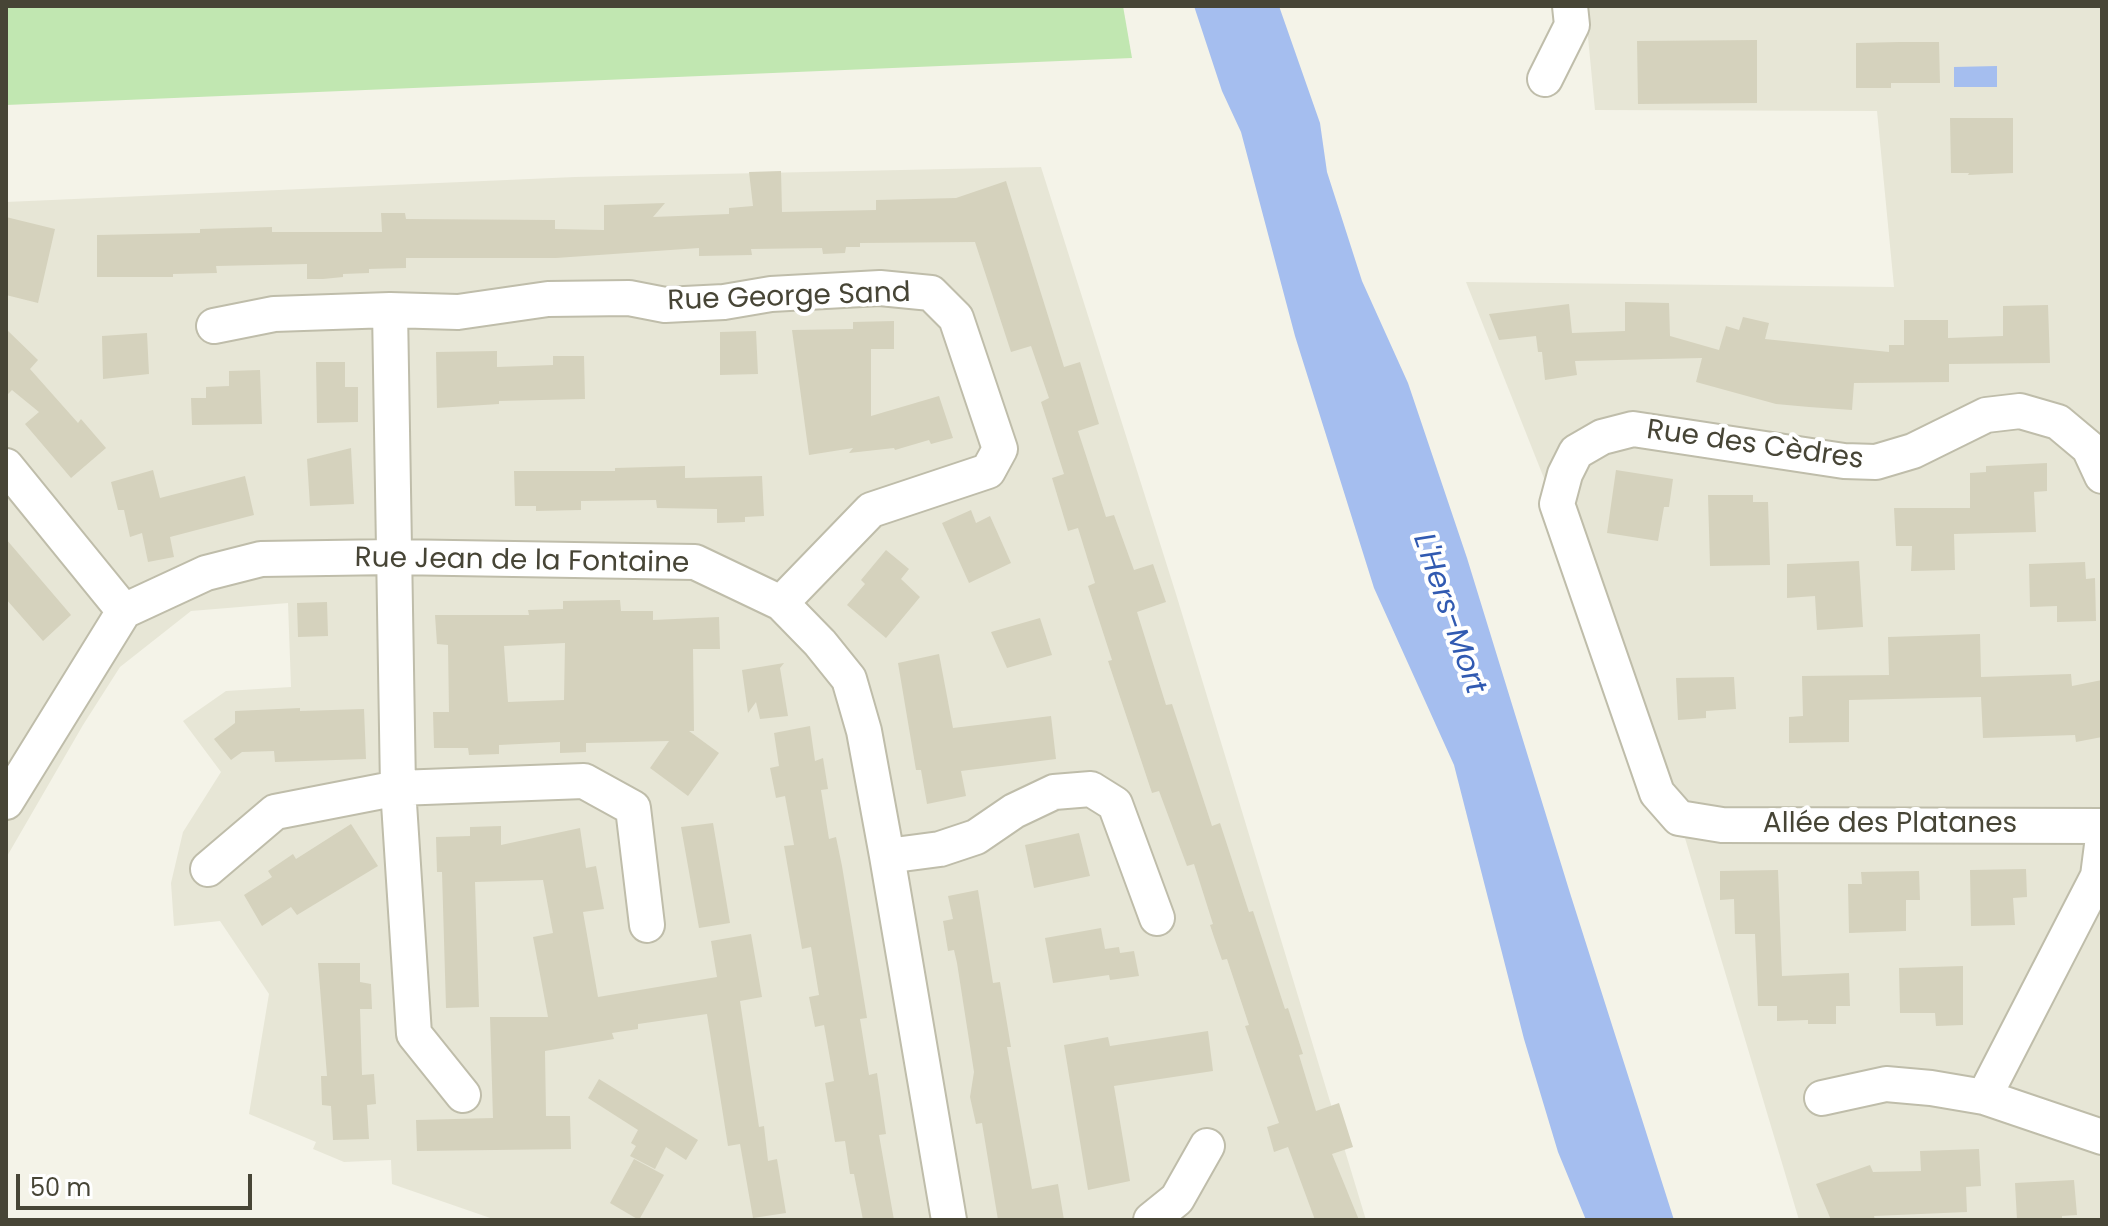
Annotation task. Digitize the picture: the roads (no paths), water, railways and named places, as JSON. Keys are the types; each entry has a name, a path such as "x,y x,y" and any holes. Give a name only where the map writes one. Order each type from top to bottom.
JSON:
{"street":[{"path":"1545,79 1572,25 1570,6"},
{"name":"Rue George Sand","path":"214,326 274,314 390,310 458,312 548,299 629,298 665,305 724,302 771,294 880,288 931,293 956,318 1000,449 988,471 871,510 781,603"},
{"path":"390,310 398,788 414,1034 463,1095"},
{"name":"Rue des Cèdres","path":"1679,818 1657,793 1557,504 1565,474 1576,452 1602,437 1633,429 1844,461 1876,462 1913,451 1986,415 2020,411 2058,422 2089,448 2102,476"},
{"path":"6,466 124,611 7,797"},
{"name":"Rue Jean de la Fontaine","path":"124,611 206,573 261,559 393,557 695,562 781,603 849,679 864,731 949,1220"},
{"path":"208,869 275,812 398,788 584,781 633,808 647,925"},
{"path":"887,856 940,849 976,837 1014,811 1054,792 1091,789 1115,804 1157,918"},
{"name":"Allée des Platanes","path":"1679,818 1722,825 2102,826"},
{"path":"1984,1097 2098,876 2102,845"},
{"path":"1822,1098 1886,1084 1931,1088 1984,1097 2102,1137"},
{"path":"1151,1220 1177,1199 1207,1146"}],"water":[{"name":"L'Hers-Mort","path":"1194,6 1279,6 1320,123 1327,172 1362,281 1408,383 1467,558 1674,1220 1586,1220 1558,1152 1524,1039 1454,765 1374,588 1295,336 1241,132 1222,91"},
{"path":"1997,66 1997,87 1954,87 1954,67"}]}
